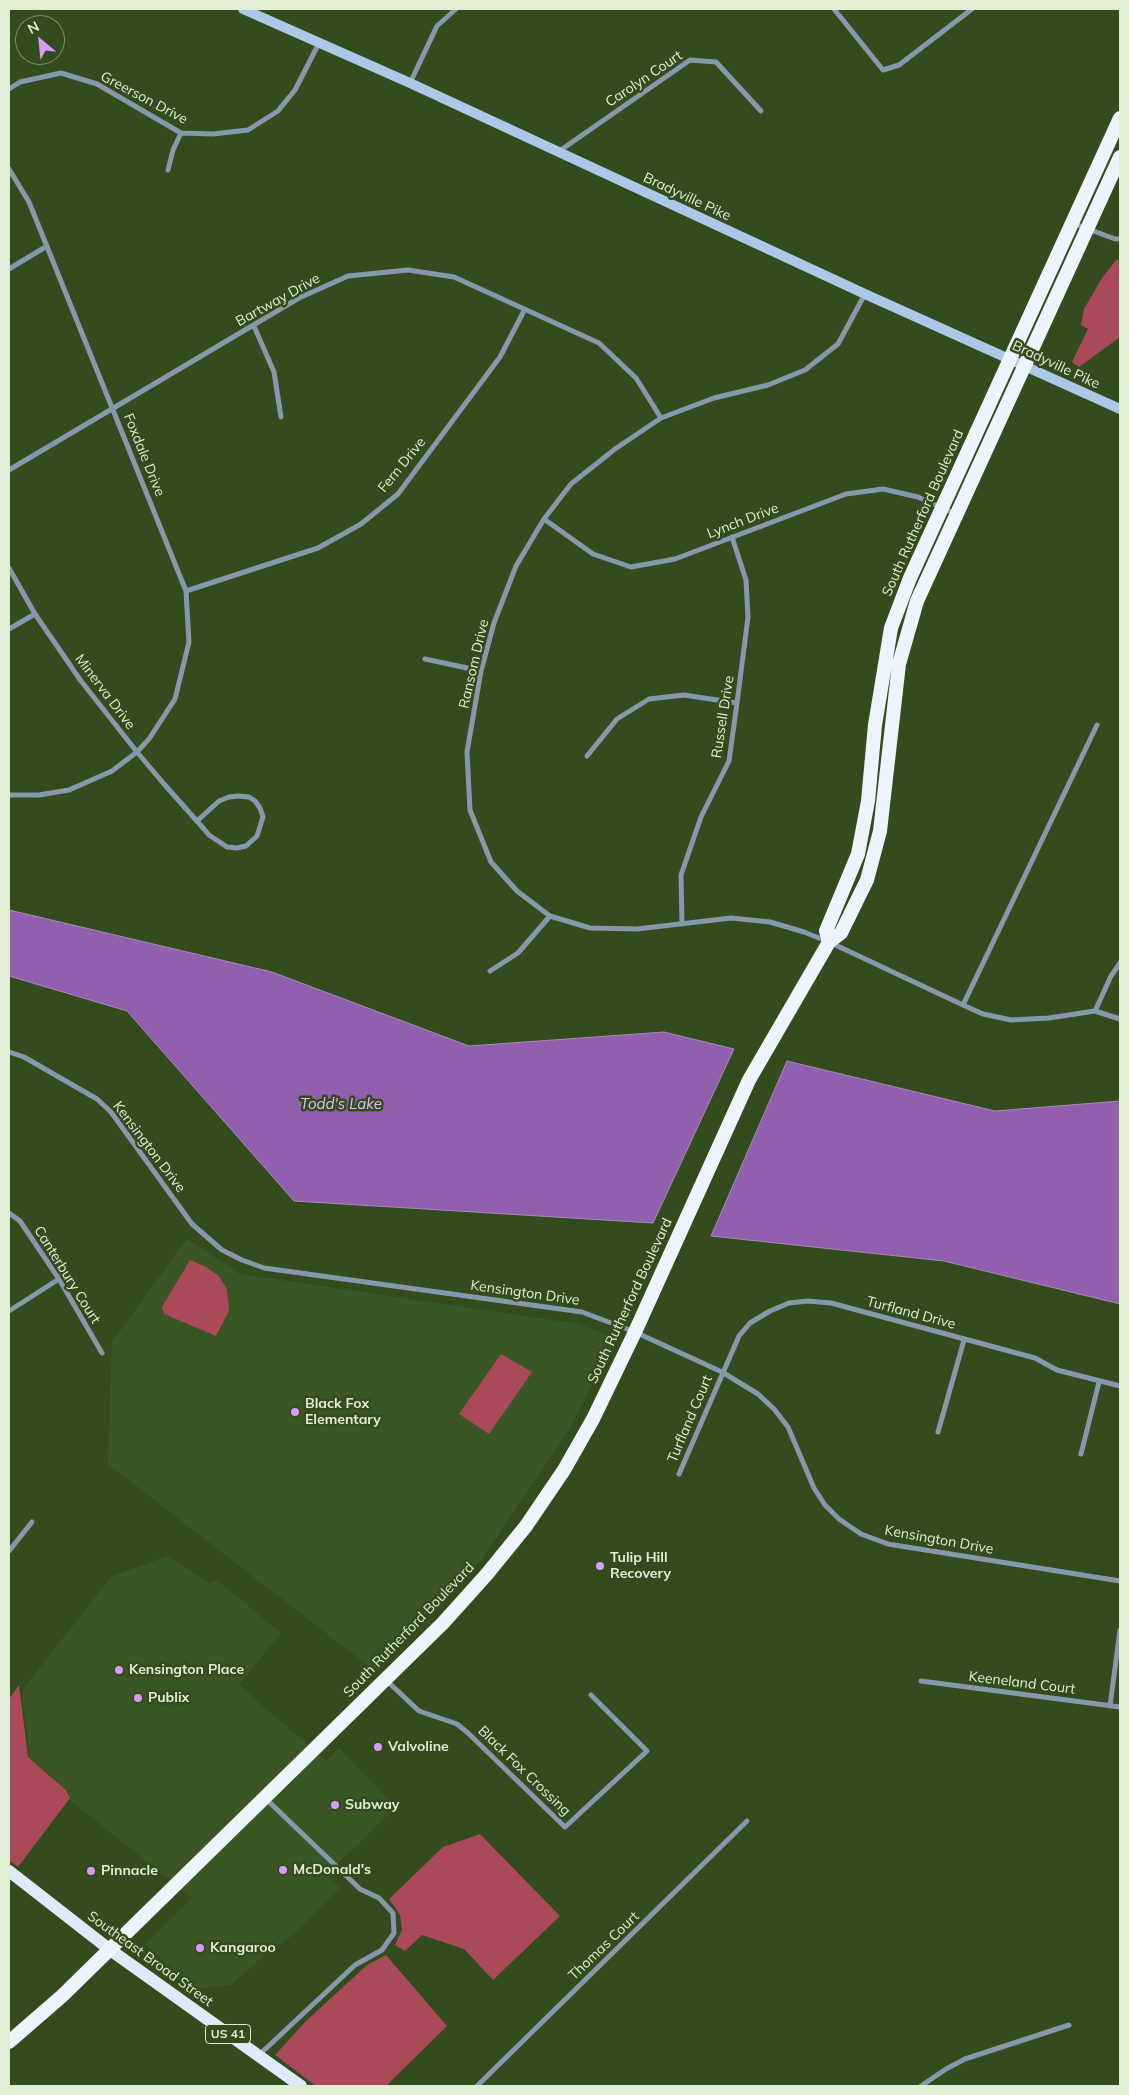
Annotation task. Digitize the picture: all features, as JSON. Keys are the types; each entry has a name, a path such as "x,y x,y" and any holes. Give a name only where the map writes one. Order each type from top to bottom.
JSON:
{"highway":[{"name":"South Rutherford Boulevard","path":"828,942 826,931 858,854 868,800 875,726 891,628 910,578 1120,118"},
{"name":"South Rutherford Boulevard","path":"9,2042 62,1996 449,1616 526,1526 564,1470 593,1419 749,1080 828,942 840,933 866,880 880,831 899,664 917,601 1120,157"}],"main road":[{"name":"Bradyville Pike","path":"243,9 410,83 865,294 1120,409"},
{"name":"Southeast Broad Street","path":"9,1871 108,1949 301,2086"}],"street":[{"path":"410,83 437,26 456,9"},
{"path":"834,9 883,70 899,65 972,9"},
{"name":"Greerson Drive","path":"9,89 20,82 61,73 97,84 181,133 213,134 248,130 278,111 295,90 319,43"},
{"name":"Carolyn Court","path":"558,152 690,60 716,62 761,110"},
{"path":"168,170 173,150 181,133"},
{"name":"Foxdale Drive","path":"9,169 29,202 186,591 189,642 175,699 150,739 138,752 112,771 69,790 39,795 9,795"},
{"path":"1072,223 1115,239 1120,239"},
{"path":"9,269 47,246"},
{"name":"Bartway Drive","path":"9,470 299,298 348,276 408,270 454,277 599,343 636,378 661,418"},
{"name":"Ransom Drive","path":"865,294 838,344 805,370 768,385 714,398 661,418 571,484 544,519 516,566 494,623 481,671 467,752 470,810 491,862 517,892 550,916 590,928 637,929 731,918 770,922 804,932 828,942 984,1014 1011,1020 1049,1018 1095,1011"},
{"name":"Fern Drive","path":"186,591 318,548 361,524 398,494 500,357 525,309"},
{"path":"254,326 274,372 281,417"},
{"name":"Lynch Drive","path":"544,519 593,554 631,567 675,559 846,494 883,489 918,497 957,515"},
{"name":"Russell Drive","path":"682,924 681,875 700,817 729,761 748,618 746,580 732,537"},
{"name":"Minerva Drive","path":"9,568 35,614 81,681 196,821 218,843 227,847 237,848 246,846 255,839 261,827 263,817 255,801 249,797 238,796 219,801 196,821"},
{"path":"9,629 35,614"},
{"path":"425,659 481,671"},
{"path":"587,756 617,719 649,699 684,695 737,703"},
{"path":"963,1005 1098,724"},
{"path":"490,971 518,953 550,916"},
{"path":"1120,963 1111,976 1095,1011 1120,1019"},
{"name":"Kensington Drive","path":"9,1052 24,1057 97,1099 111,1112 192,1224 222,1250 242,1260 264,1268 582,1312 634,1332 722,1372 758,1394 774,1409 788,1427 814,1488 825,1505 839,1519 861,1534 888,1544 1120,1580"},
{"name":"Canterbury Court","path":"9,1213 20,1221 59,1279 102,1353"},
{"path":"9,1311 59,1279"},
{"name":"Turfland Drive","path":"722,1372 739,1336 750,1323 770,1311 789,1303 808,1301 831,1303 1035,1358 1057,1370 1120,1386"},
{"path":"938,1432 964,1340"},
{"name":"Turfland Court","path":"679,1474 722,1372"},
{"path":"1082,1454 1099,1382"},
{"path":"9,1551 32,1522"},
{"path":"1110,1706 1120,1630"},
{"name":"Black Fox Crossing","path":"385,1680 419,1711 457,1724 565,1827 647,1751 592,1695"},
{"name":"Keeneland Court","path":"921,1681 1120,1707"},
{"path":"259,2056 354,1965 382,1950 394,1933 393,1912 379,1898 360,1889 264,1798"},
{"name":"Thomas Court","path":"477,2086 747,1821"},
{"path":"921,2086 965,2058 1069,2025"}],"shaded area":[{"path":"1117,259 1120,261 1120,337 1079,367 1072,362 1088,329 1081,325 1084,309 1102,278"},
{"path":"187,1239 240,1274 579,1324 616,1339 567,1433 482,1559 375,1671 108,1464 112,1342"},
{"path":"190,1260 206,1267 219,1276 227,1289 229,1311 216,1336 164,1314 162,1307"},
{"path":"501,1354 532,1372 489,1434 459,1414"},
{"path":"167,1556 209,1583 217,1580 281,1633 239,1685 326,1761 339,1748 396,1807 327,1874 340,1887 290,1937 261,1958 231,1985 193,1989 145,1944 192,1898 71,1801 69,1792 30,1757 22,1696 23,1689 111,1577"},
{"path":"19,1685 28,1757 66,1790 70,1798 18,1867 9,1860 9,1699"},
{"path":"480,1834 560,1916 493,1980 464,1949 422,1935 405,1951 395,1945 402,1930 400,1915 389,1899 443,1847"},
{"path":"386,1955 447,2026 386,2086 316,2086 275,2055 306,2021 367,1965"}],"water":[{"name":"Todd's Lake","path":"9,910 272,972 469,1046 664,1032 734,1049 653,1223 294,1201 127,1011 9,976"},
{"path":"787,1061 995,1111 1120,1101 1120,1304 944,1261 711,1236"}],"place":[{"name":"Black Fox Elementary","path":"295,1412"},
{"name":"Tulip Hill Recovery","path":"600,1566"},
{"name":"Kensington Place","path":"119,1670"},
{"name":"Publix","path":"138,1698"},
{"name":"Valvoline","path":"378,1747"},
{"name":"Subway","path":"335,1805"},
{"name":"McDonald's","path":"283,1870"},
{"name":"Pinnacle","path":"91,1871"},
{"name":"Kangaroo","path":"200,1948"}]}
